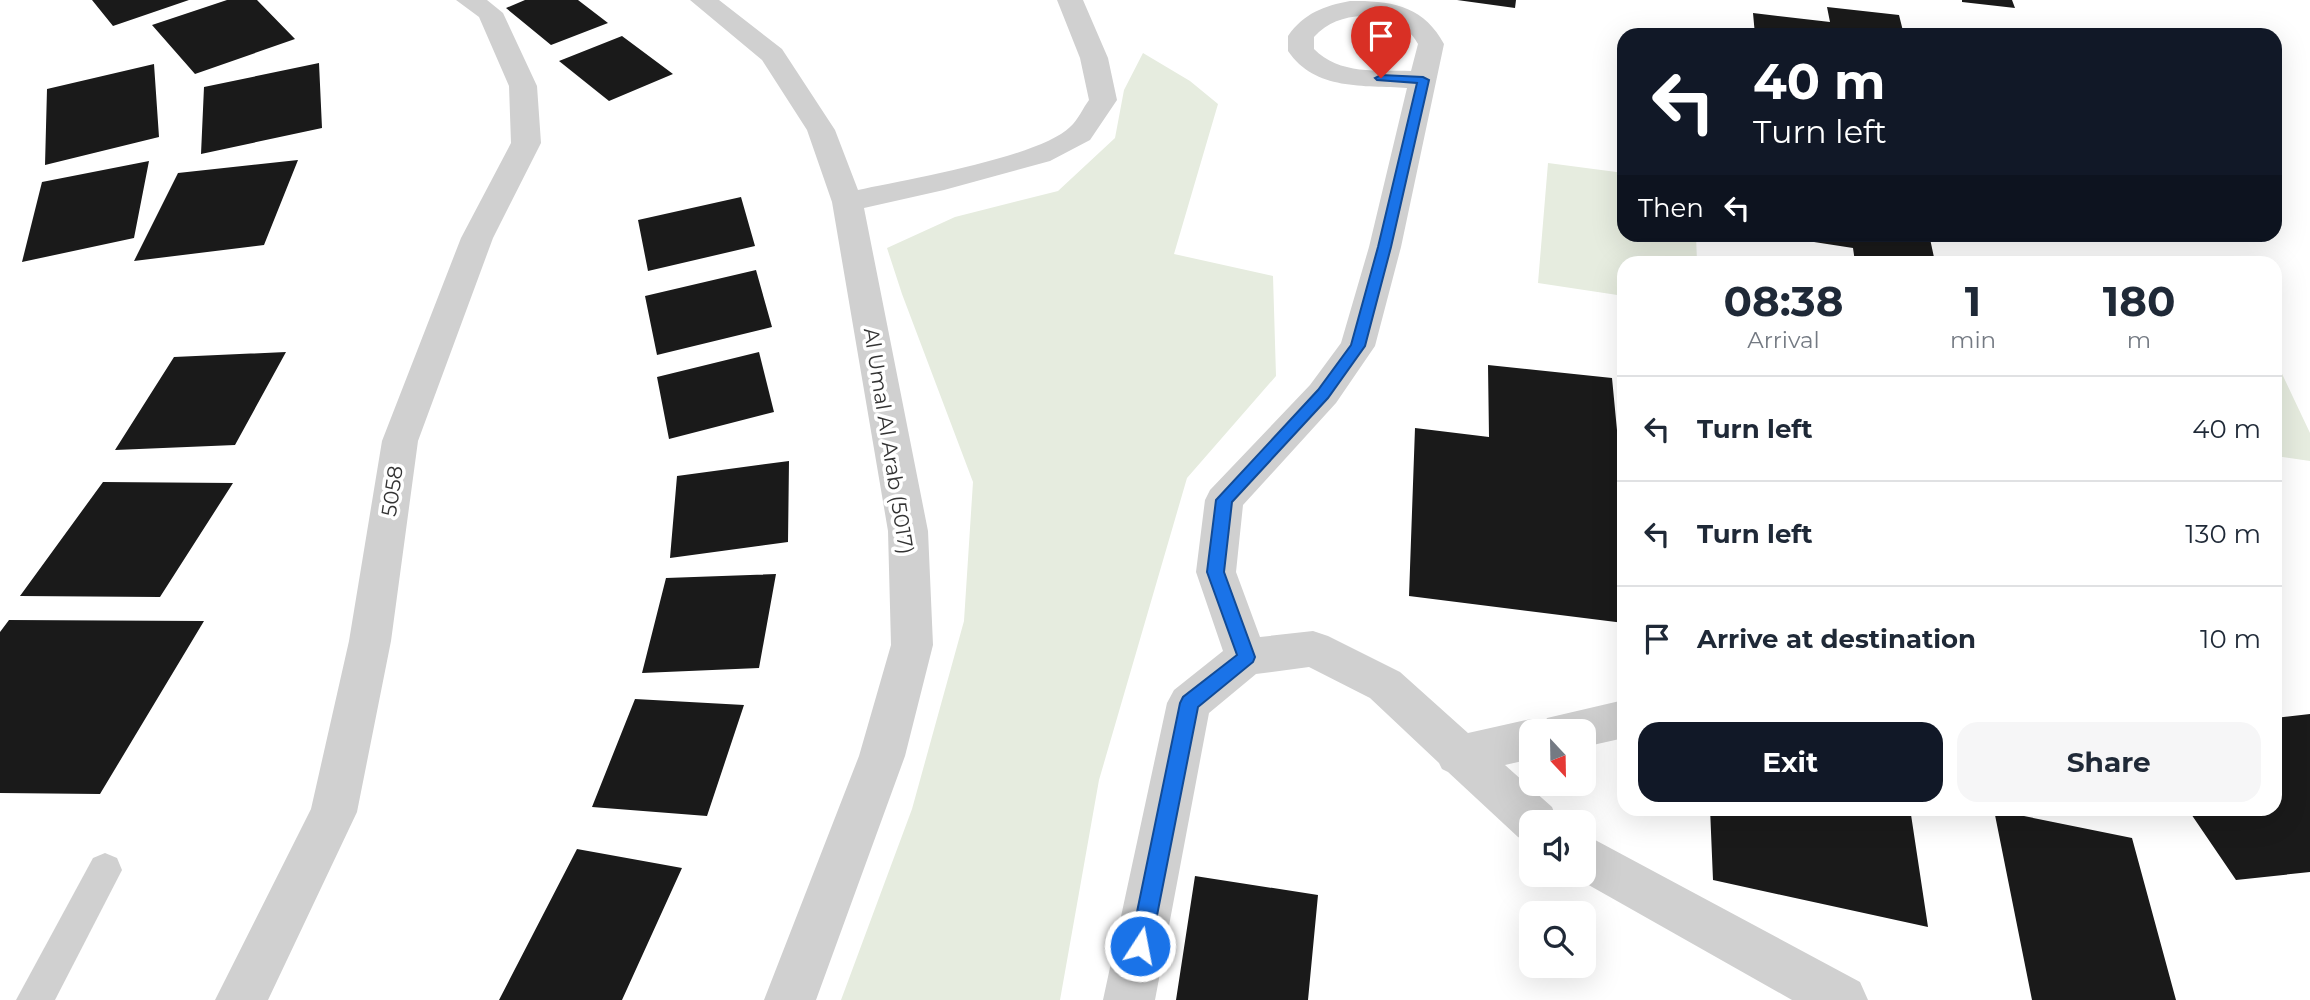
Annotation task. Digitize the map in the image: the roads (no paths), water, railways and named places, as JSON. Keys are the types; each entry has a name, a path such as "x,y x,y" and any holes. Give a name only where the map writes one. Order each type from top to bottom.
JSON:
{"street":[{"name":"5058","path":"241,1000 334,812 370,641 400,441 477,238 526,143 523,86 490,13 470,0"},
{"name":"Al Umal Al Arab (5017)","path":"702,0 772,55 821,130 846,202 908,531 912,645 882,756 790,1000"},
{"path":"846,202 944,181 1040,155 1080,134 1103,100 1094,58 1070,0"},
{"path":"1246,657 1216,572 1224,500 1323,394 1358,346 1385,247 1423,80"},
{"path":"1129,1000 1189,703 1246,657 1313,649 1385,685 1458,755 1521,810"},
{"path":"1596,725 1617,720"},
{"path":"1458,755 1519,741"},
{"path":"1596,864 1842,1000"}],"lane":[{"path":"34,1000 105,870"}]}
